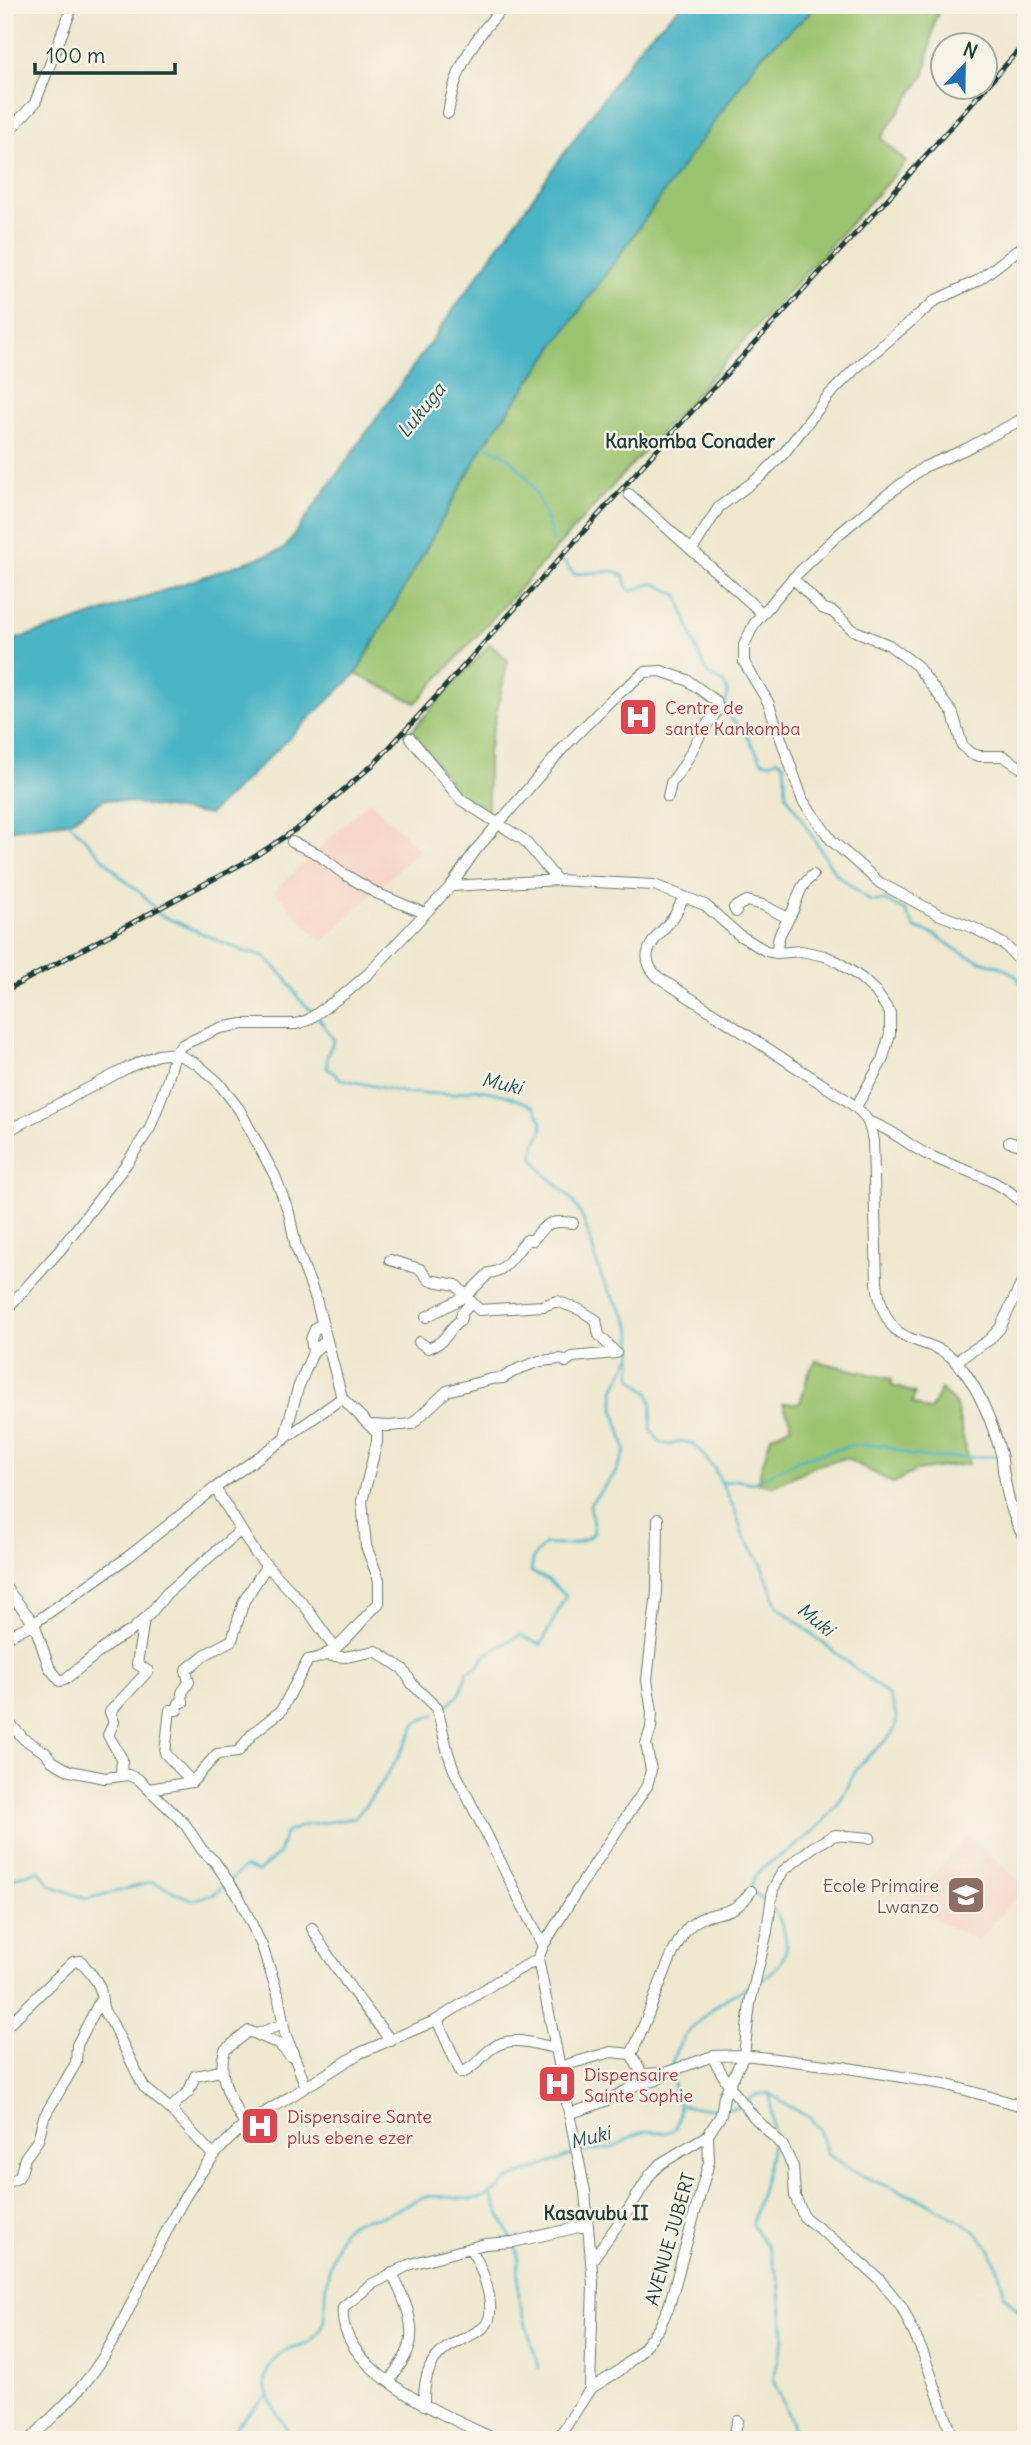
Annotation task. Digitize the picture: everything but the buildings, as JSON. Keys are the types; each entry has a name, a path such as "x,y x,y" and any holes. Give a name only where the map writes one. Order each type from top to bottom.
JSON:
{"street":[{"path":"5,135 35,103 73,5"},
{"path":"448,113 451,92 458,73 480,35 506,5"},
{"path":"692,550 719,507 761,476 784,453 829,395 856,368 936,300 977,281 1026,244"},
{"path":"1026,417 925,467 839,534 793,578 762,613 744,645 744,662 768,702 803,801 832,841 880,883 938,914 990,935 1018,959 1026,974"},
{"path":"629,494 762,613"},
{"path":"793,578 822,608 833,612 853,630 889,645 916,665 953,714 962,745 970,753 979,756 1003,756 1026,771"},
{"path":"5,1311 60,1250 135,1151 150,1128 175,1052 182,1045 220,1028 243,1024 296,1024 308,1020 347,992 369,973 451,886 475,851 563,748 611,699 645,673 661,671 687,680 716,701 718,710 702,730 684,765 671,783 668,797"},
{"path":"410,738 461,800 524,840 557,880"},
{"path":"292,842 318,854 376,893 424,913"},
{"path":"777,953 777,937 794,908 797,894 813,875"},
{"path":"451,886 557,880 654,885 705,905 738,935 766,951 801,951 838,962 876,992 890,1013 890,1034 883,1061 856,1107"},
{"path":"684,898 674,917 649,947 649,968 669,985 856,1107 869,1122 927,1154 1000,1186 1017,1196 1026,1207"},
{"path":"736,912 734,908 747,901 763,905 788,918"},
{"path":"5,1132 158,1055 175,1052 197,1064 218,1082 239,1109 275,1176 323,1324 342,1398 377,1433 362,1502 366,1546 379,1580 380,1599 353,1632 324,1655 308,1660 281,1711 253,1733 238,1752 217,1754 192,1782 149,1789"},
{"path":"869,1122 873,1140 879,1303 894,1329 904,1336 941,1350 956,1361 986,1409 1002,1457 1011,1510 1026,1541"},
{"path":"1009,1142 1026,1146"},
{"path":"419,1342 428,1348 437,1345 449,1335 455,1323 460,1321 461,1313 469,1300 489,1273 496,1272 516,1255 519,1247 527,1240 533,1240 541,1229 555,1221 573,1223"},
{"path":"370,1424 412,1424 447,1391 491,1378 503,1378 540,1361 561,1359 566,1362 572,1357 616,1353 599,1335 596,1320 580,1310 557,1301 542,1306 479,1310 456,1285 429,1280 420,1269 390,1260"},
{"path":"956,1361 989,1340 1000,1328 1026,1274"},
{"path":"426,1317 469,1300"},
{"path":"313,1352 311,1339 316,1327 323,1324"},
{"path":"284,1440 298,1388 313,1352 327,1340"},
{"path":"5,1638 34,1623 128,1556 215,1488 342,1398"},
{"path":"215,1488 240,1531 267,1566 305,1606 334,1647"},
{"path":"590,2389 592,2260 585,2192 538,1959 543,1946 599,1857 647,1786 651,1770 646,1744 652,1720 647,1680 657,1592 658,1519"},
{"path":"5,1587 34,1623 49,1667 60,1681 79,1670 144,1619 167,1593 240,1531"},
{"path":"192,1782 165,1754 170,1710 177,1710 179,1703 183,1702 182,1693 190,1682 186,1670 206,1654 232,1640 244,1601 267,1566"},
{"path":"121,1774 122,1759 108,1735 114,1722 110,1712 148,1671 137,1664 144,1619"},
{"path":"324,1655 345,1657 380,1652 403,1669 413,1685 438,1708 454,1770 543,1946"},
{"path":"5,1722 52,1761 70,1771 106,1778 121,1774 138,1779 186,1824 202,1850 215,1861 239,1897 262,1945 278,1994 283,2024 295,2063 306,2087"},
{"path":"592,2260 655,2170 674,2154 708,2135 721,2115 724,2096 744,2055 750,2003 767,1931 773,1889 783,1871 813,1847 835,1835 870,1838"},
{"path":"631,2054 671,1960 691,1925 738,1907 751,1891"},
{"path":"312,1928 328,1959 391,2040"},
{"path":"30,2440 72,2399 104,2355 173,2221 213,2155 245,2125 360,2053 437,2020 538,1959"},
{"path":"5,2028 76,1960 81,1961 100,1987 104,2014 111,2021 136,2076 149,2093 170,2109 213,2155"},
{"path":"5,2183 21,2174 25,2158 38,2140 44,2116 76,2063 77,2045 89,2027 100,2001"},
{"path":"437,2020 461,2073 473,2069 491,2048 512,2039 555,2048"},
{"path":"257,2034 283,2024"},
{"path":"245,2125 228,2094 221,2071 225,2050 249,2031 279,2044 295,2063"},
{"path":"559,2067 611,2052 631,2054"},
{"path":"631,2054 642,2074"},
{"path":"642,2074 665,2073 713,2056 744,2055 842,2067 944,2084 1026,2107"},
{"path":"713,2056 730,2087 754,2117 783,2146 793,2168 795,2196 804,2217 879,2279 902,2307 923,2353 954,2440"},
{"path":"170,2109 188,2091 195,2076 221,2071"},
{"path":"570,2113 600,2105 628,2092 638,2084 658,2080 664,2077 665,2073"},
{"path":"638,2084 642,2074"},
{"name":"AVENUE JUBERT","path":"556,2440 590,2389 619,2371 640,2353 659,2328 677,2279 709,2162 708,2135"},
{"path":"496,2440 424,2405 389,2382 359,2353 347,2337 343,2307 354,2296 391,2273 439,2256 588,2225"},
{"path":"424,2405 423,2384 431,2364 455,2342 485,2327 489,2320 485,2281 478,2258 470,2249"},
{"path":"389,2382 408,2348 411,2331 405,2302 391,2273"},
{"path":"733,2440 738,2421"}],"shaded area":[{"path":"370,800 419,850 322,942 274,891"},
{"name":"Ecole Primaire Lwanzo","path":"967,1836 1026,1886 978,1941 907,1904"}],"green space":[{"path":"819,5 943,5 935,19 933,32 930,32 925,74 881,138 906,162 416,703 356,674 484,445 761,56"},
{"path":"490,644 508,660 488,752 488,812 458,793 411,731"},
{"path":"816,1361 891,1379 892,1386 915,1393 912,1403 930,1411 941,1389 956,1405 969,1464 915,1471 893,1483 846,1458 817,1465 773,1486 757,1483 771,1436 792,1426 783,1403 800,1403 809,1372"}],"water":[{"name":"Lukuga","path":"682,5 819,5 761,56 484,445 356,674 209,815 105,799 69,822 5,830 5,642 64,625 284,549 643,42"}],"waterway":[{"path":"483,444 507,457 524,474 542,507 553,542"},
{"path":"564,562 574,574 615,571 624,576 627,587 632,591 656,584 678,595 697,651 708,674 724,683 728,693 725,707 730,718 742,728 762,761 771,763 778,759 784,764 786,794 835,873 870,901 886,901 905,911 915,928 936,935 955,949 1015,975 1026,989"},
{"name":"Muki","path":"68,821 160,915 245,952 264,956 313,1012"},
{"name":"Muki","path":"318,1017 334,1040 327,1056 327,1068 341,1079 407,1093 453,1094 476,1089 505,1095 534,1106 542,1121 542,1131 533,1155 547,1176 574,1203 587,1230 605,1285 629,1322 633,1341 632,1378 649,1393 652,1405 651,1430 661,1443 671,1445 681,1441 694,1444 714,1468 735,1510 742,1533 762,1565 777,1606 887,1694 894,1708 896,1719 891,1735 859,1766 839,1802 811,1834 763,1867 753,1879 751,1887"},
{"path":"441,1711 460,1694 467,1672 478,1666 486,1654 520,1635 541,1645 566,1595 548,1580 531,1572 533,1558 545,1544 571,1544 594,1533 590,1504 614,1475 626,1451 614,1409 614,1389 631,1356"},
{"path":"722,1483 736,1480 753,1483 800,1459 853,1445 885,1445 909,1455 937,1458 999,1456"},
{"path":"5,1877 13,1878 39,1870 50,1885 86,1899 153,1882 192,1900 214,1894 245,1867 258,1872 279,1854 285,1833 301,1826 355,1818 389,1772 416,1723 435,1714"},
{"name":"Muki","path":"753,1892 767,1903"},
{"name":"Muki","path":"757,1982 776,1968 785,1951 784,1932 774,1910"},
{"name":"Muki","path":"672,2068 677,2049 698,2022 722,2001 751,1985"},
{"name":"Muki","path":"581,2152 613,2148 632,2136 647,2131 663,2133 674,2130 678,2122 679,2108 672,2074"},
{"path":"770,2093 773,2130"},
{"path":"747,2101 756,2095 770,2093 809,2116 819,2129 827,2154 860,2175 929,2203 974,2230 989,2248 998,2268 1005,2296 1026,2319"},
{"path":"681,2105 718,2110"},
{"path":"725,2109 742,2105"},
{"path":"772,2140 769,2162 752,2225 768,2247 779,2281 784,2338 773,2380 792,2423 793,2440"},
{"name":"Muki","path":"293,2440 268,2395 266,2373 283,2353 305,2345 322,2327 330,2265 344,2230 357,2221 388,2214 426,2197 481,2198 492,2194 510,2179 574,2154"},
{"path":"491,2196 512,2240"},
{"path":"515,2246 518,2252 519,2300 539,2368"},
{"path":"230,2440 237,2425 266,2397"}],"railway":[{"path":"1000,71 1026,42"},
{"path":"5,991 251,859 301,826 375,763 973,102"}],"place":[{"name":"Centre de sante Kankomba","path":"638,717"},
{"name":"Ecole Primaire Lwanzo","path":"966,1895"},
{"name":"Dispensaire Sainte Sophie","path":"557,2084"},
{"name":"Dispensaire Sante plus ebene ezer","path":"260,2126"}],"district":[{"name":"Kankomba Conader","path":"690,441"},
{"name":"Kasavubu II","path":"596,2213"}]}
